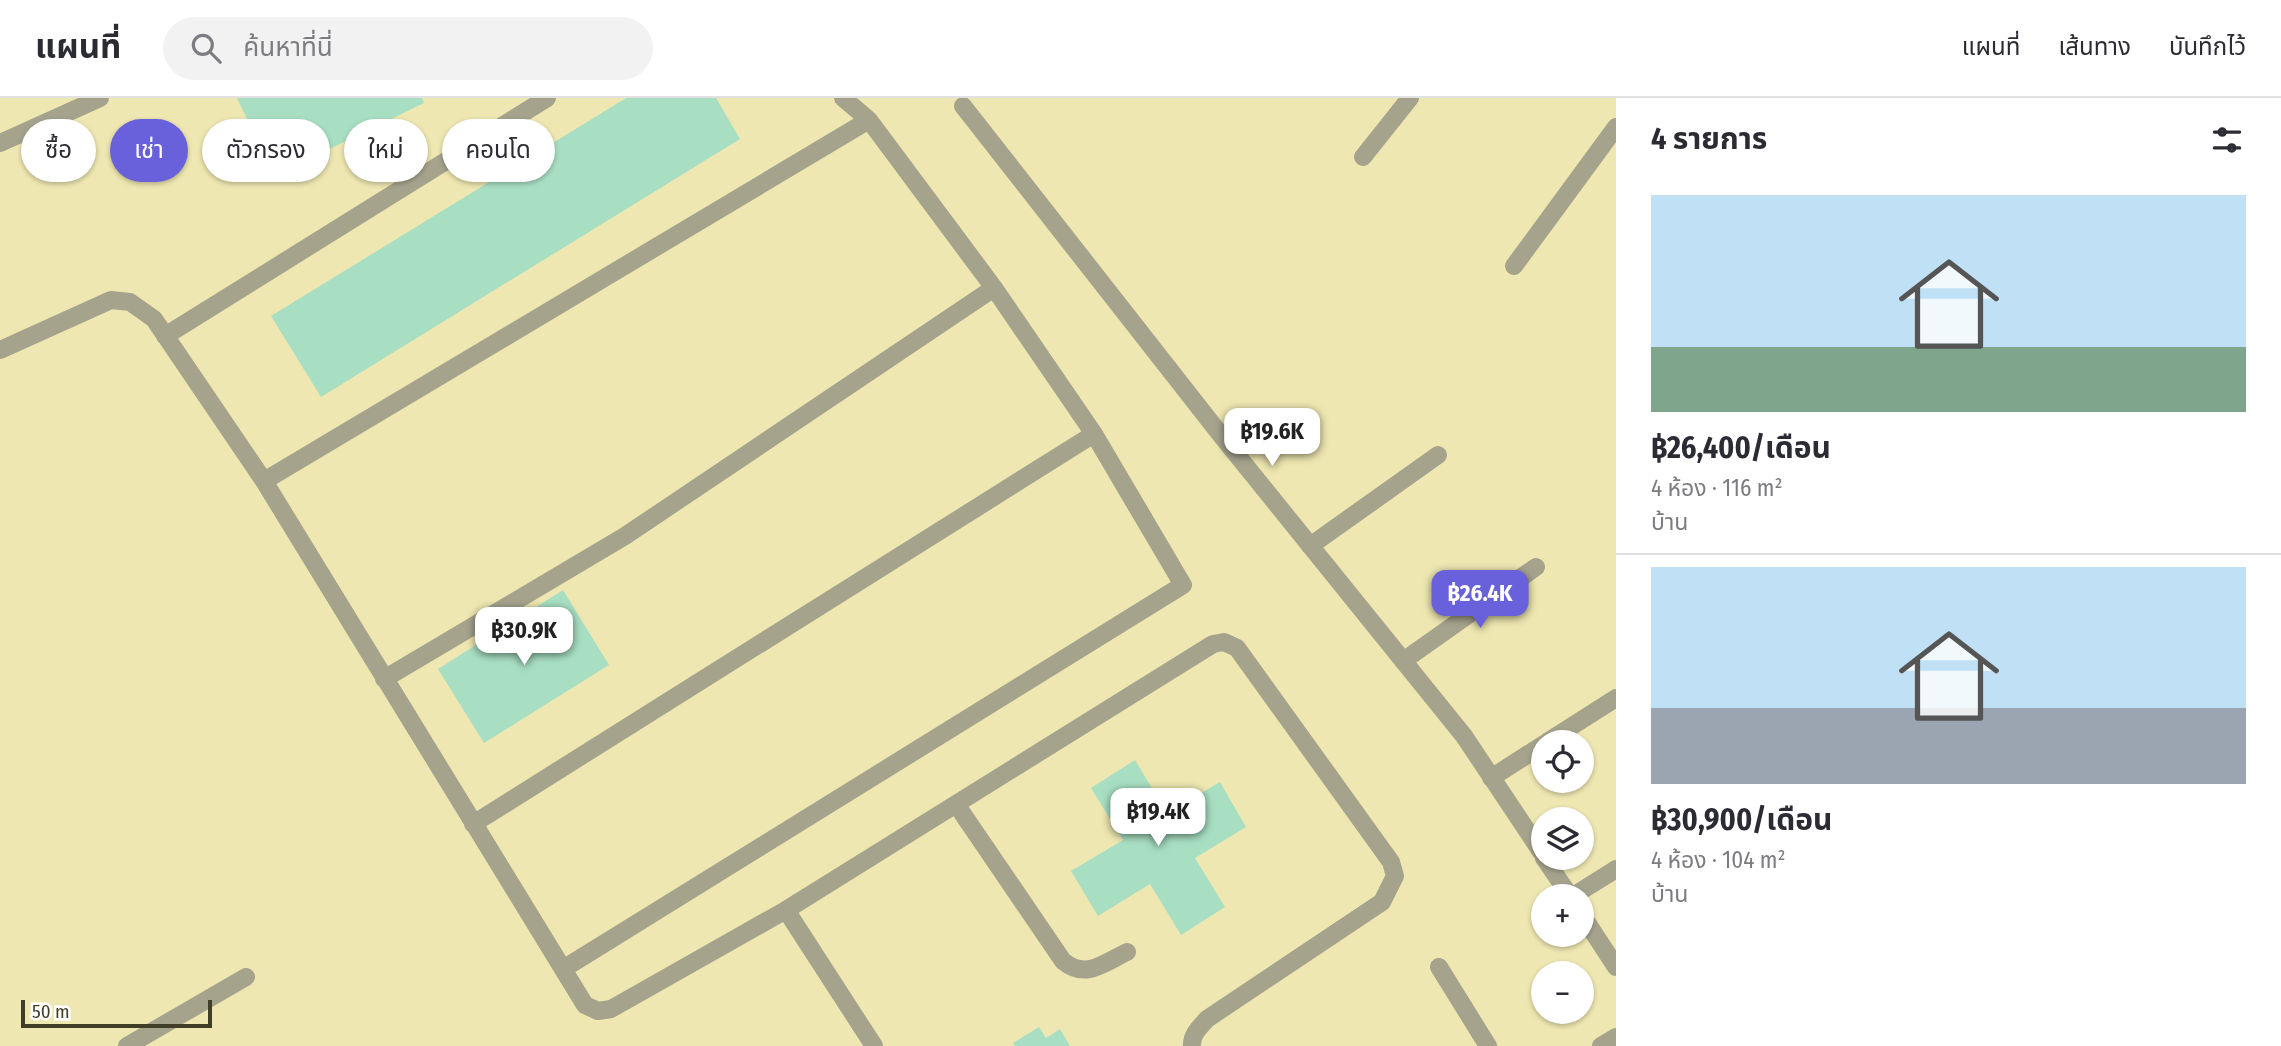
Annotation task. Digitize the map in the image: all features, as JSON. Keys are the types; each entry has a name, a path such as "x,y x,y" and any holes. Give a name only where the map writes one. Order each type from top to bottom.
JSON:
{"street":[{"path":"0,143 100,98"},
{"path":"165,336 547,98"},
{"path":"563,970 1183,585 1094,434 995,288 869,120 843,98"},
{"path":"1363,157 1410,98"},
{"path":"963,107 1211,423 1464,736 1531,838"},
{"path":"264,481 869,120"},
{"path":"1514,266 1616,127"},
{"path":"384,679 625,536 995,288"},
{"path":"0,349 111,300 130,302 153,319 264,481 585,1005 598,1011 611,1009 786,910 1213,644 1224,642 1237,648 1391,862 1395,876 1382,902 1207,1019 1197,1029 1191,1041 1192,1046"},
{"path":"473,824 1094,434"},
{"path":"1310,546 1438,455"},
{"path":"1403,661 1535,567"},
{"path":"1566,730 1616,698"},
{"path":"1491,778 1531,752"},
{"path":"956,804 1063,961 1072,968 1084,971 1127,952"},
{"path":"1591,884 1616,869"},
{"path":"786,910 874,1046"},
{"path":"1594,933 1616,967"},
{"path":"1438,967 1488,1046"},
{"path":"127,1046 246,977"},
{"path":"1601,1046 1616,1037"}],"building":[{"path":"237,98 422,98 424,103 391,119 344,119 344,142 330,149 330,119 247,119"},
{"path":"626,98 716,98 740,139 321,397 271,316 489,182 555,182 555,142"},
{"path":"563,590 609,665 484,743 438,669"},
{"path":"1135,760 1167,813 1220,782 1246,827 1195,858 1225,907 1181,935 1150,884 1098,916 1071,871 1123,840 1091,788"},
{"path":"1039,1027 1046,1038 1060,1029 1070,1046 1015,1046 1013,1043"}]}
